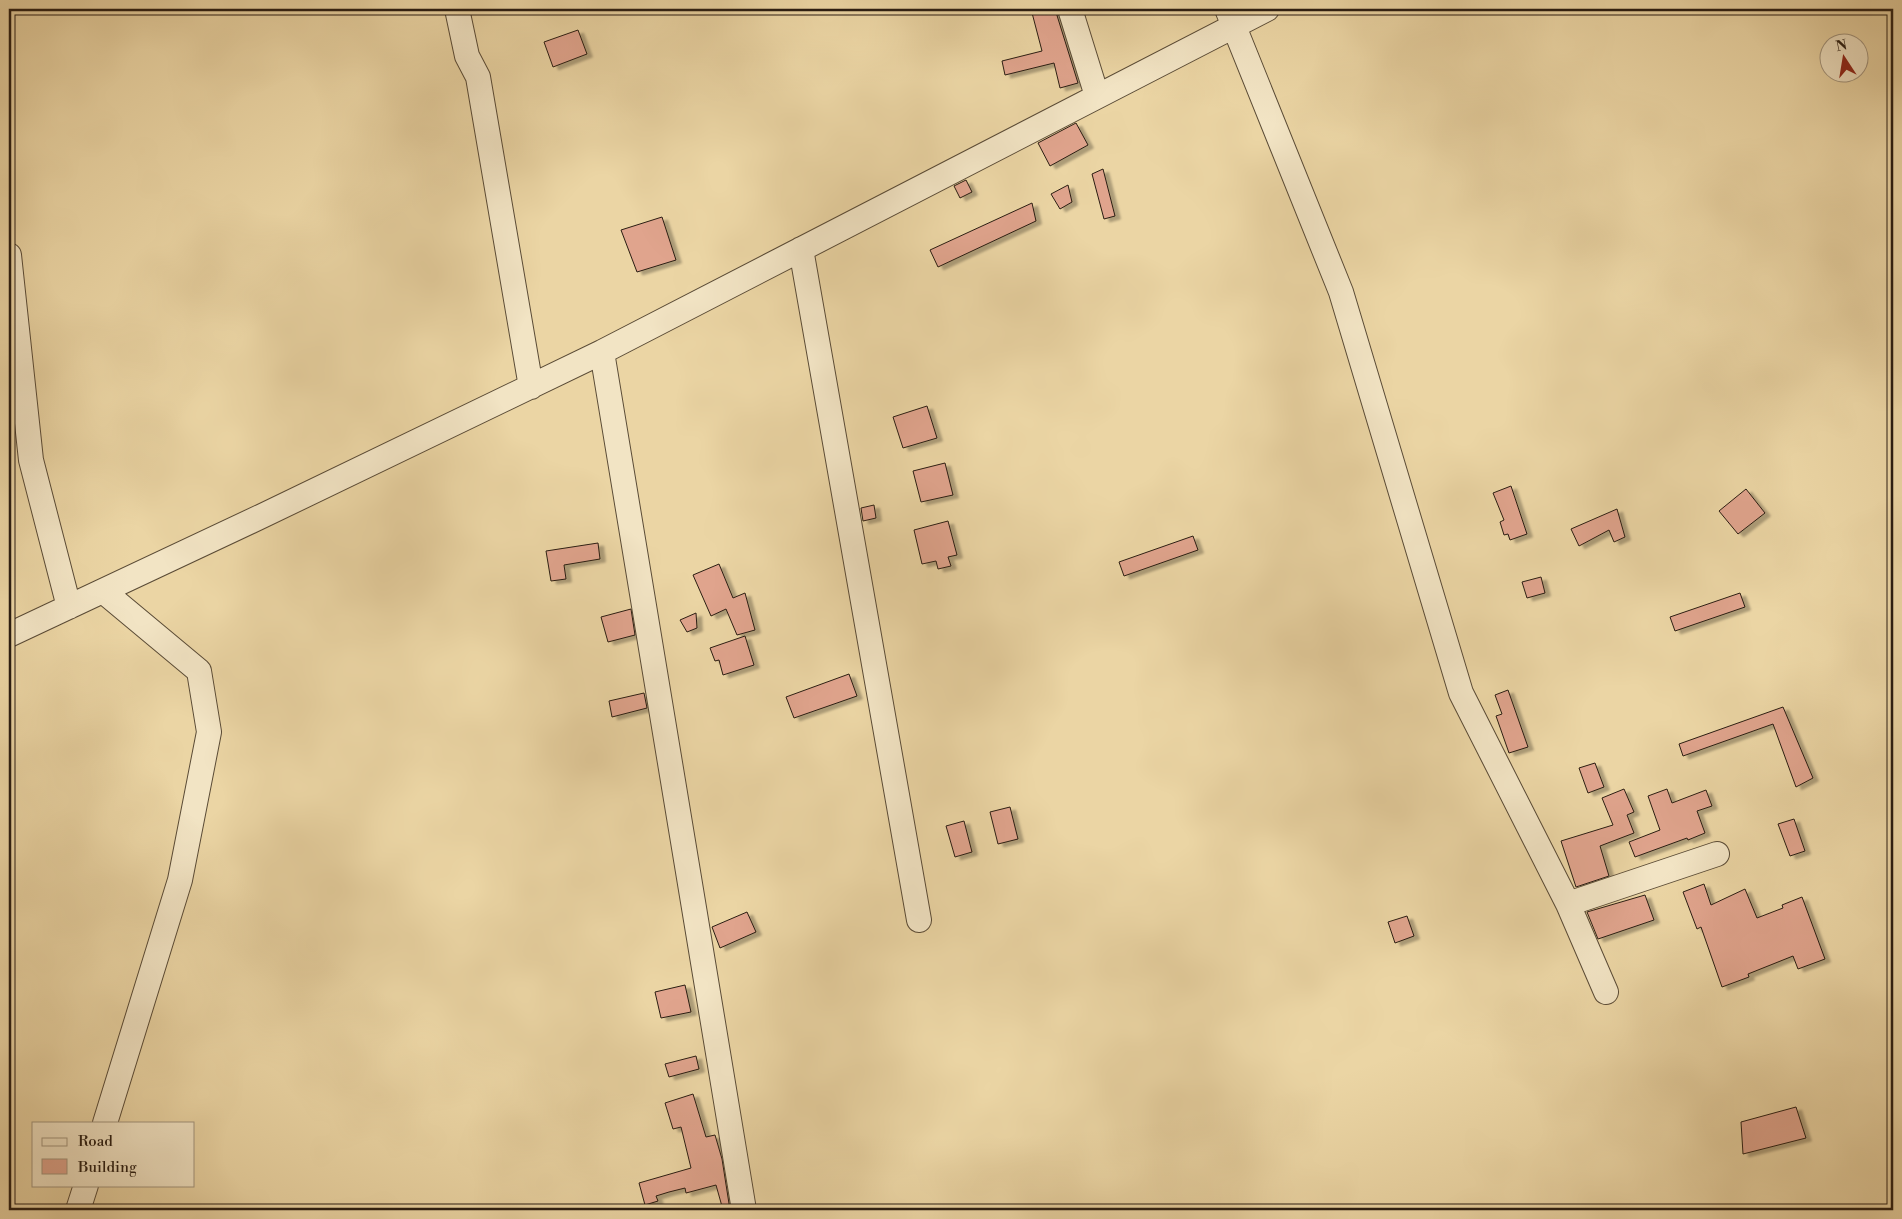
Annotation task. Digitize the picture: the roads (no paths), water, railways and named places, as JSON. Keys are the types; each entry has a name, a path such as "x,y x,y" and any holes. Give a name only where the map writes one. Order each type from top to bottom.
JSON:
{"street":[{"path":"457,9 468,56 478,76 530,387"},
{"path":"1070,9 1097,96"},
{"path":"9,635 602,352 1097,96 1230,17 1267,9"},
{"path":"1230,17 1341,292 1461,692 1568,904 1606,992"},
{"path":"801,249 919,920"},
{"path":"9,255 30,460 69,607"},
{"path":"602,352 744,1210"},
{"path":"103,591 199,670 208,732 180,880 105,1122"},
{"path":"1568,904 1716,854"},
{"path":"78,1210 86,1186"}]}
